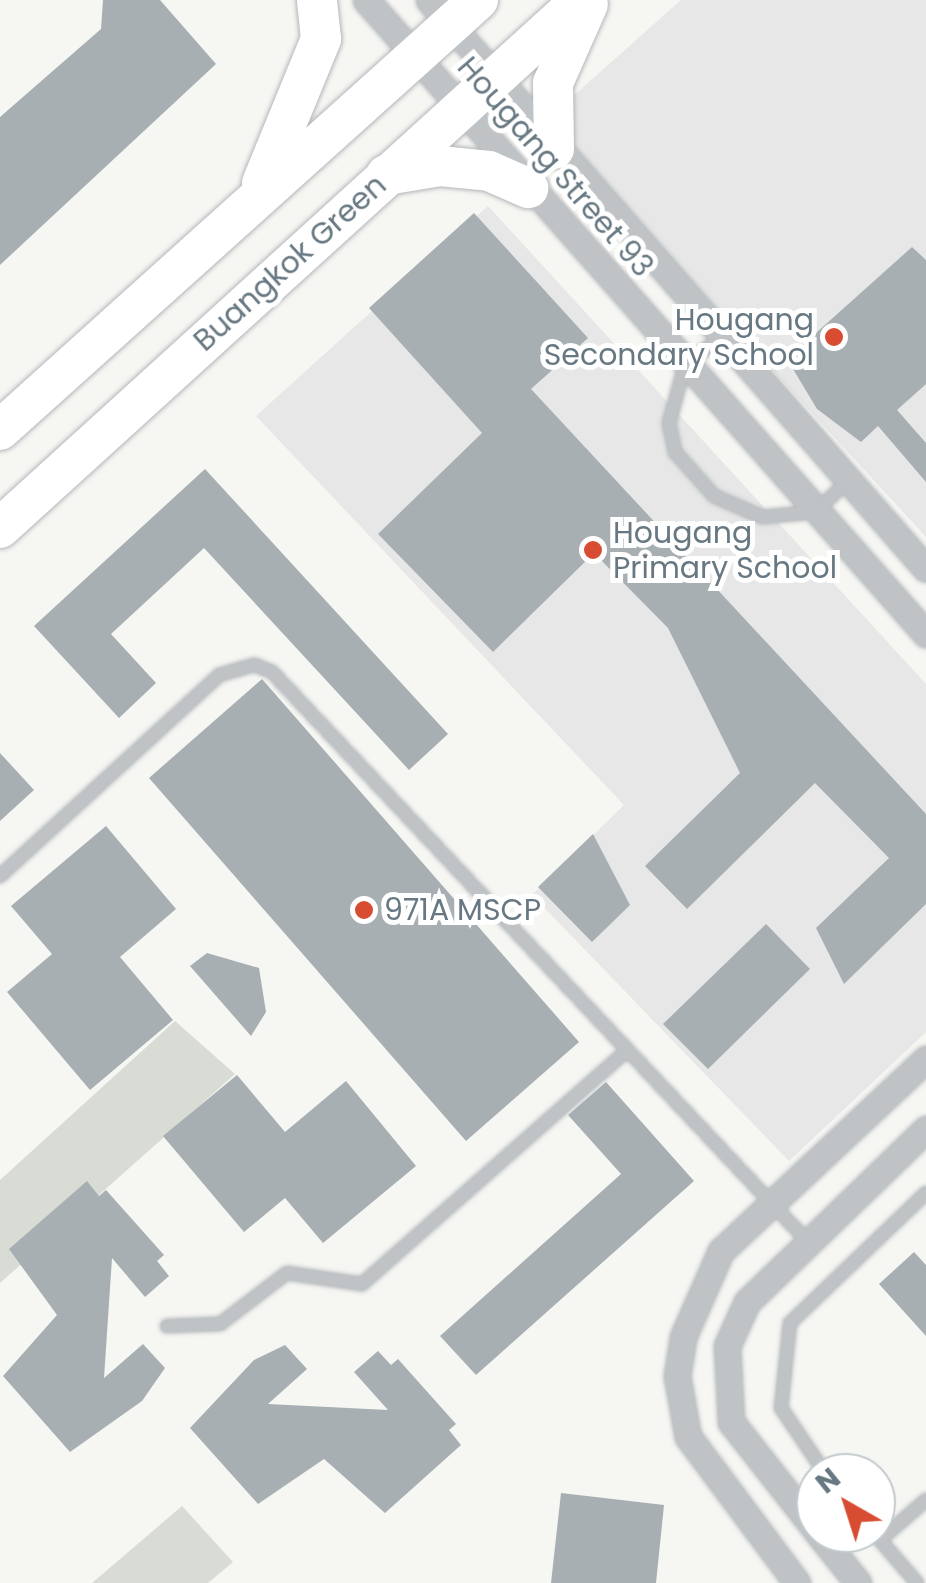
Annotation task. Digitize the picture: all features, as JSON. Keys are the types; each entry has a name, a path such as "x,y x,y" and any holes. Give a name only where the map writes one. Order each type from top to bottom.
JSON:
{"main road":[{"path":"251,204 322,40 318,0"},
{"name":"Buangkok Green","path":"0,528 581,0"},
{"path":"554,150 554,82 590,0"},
{"path":"0,430 414,56 452,8"},
{"path":"386,175 440,166 489,171 528,188"}],"street":[{"name":"Hougang Street 93","path":"366,0 528,188 926,634"},
{"name":"Hougang Street 93","path":"452,8 494,78 554,150 725,335 926,569"},
{"path":"797,1583 720,1483 679,1412 682,1337 721,1250 768,1202 926,1059"},
{"path":"796,1505 731,1422 724,1388 727,1346 748,1302 926,1129"},
{"path":"834,1553 858,1583"}],"lane":[{"path":"725,335 685,365 669,423 675,452 701,482 762,517 815,512 848,481"},
{"path":"0,876 219,675 255,665 272,672 807,1241"},
{"path":"167,1326 220,1324 287,1273 362,1284 627,1050"},
{"path":"811,1453 781,1408 790,1323 926,1193"},
{"path":"896,1522 926,1500"},
{"path":"892,1553 918,1583"}],"shaded area":[{"name":"Hougang Secondary School","path":"681,0 926,0 926,537 559,138 562,106"},
{"name":"Hougang Primary School","path":"488,206 926,684 926,1032 789,1161 532,895 624,805 256,416"},
{"path":"175,1021 235,1074 0,1283 0,1180"},
{"path":"182,1506 233,1562 208,1583 92,1583"}],"building":[{"path":"103,0 160,0 216,64 0,265 0,117 101,29"},
{"name":"Hougang Primary School","path":"474,213 588,338 531,389 926,814 926,904 844,984 816,928 889,858 815,783 687,909 645,866 740,773 668,628 594,553 493,652 378,534 482,433 369,308"},
{"path":"912,247 926,260 926,384 897,410 926,443 926,482 878,426 861,442 817,409 787,359"},
{"path":"205,469 448,734 409,770 204,548 111,634 156,683 119,718 34,626"},
{"name":"971A MSCP","path":"262,679 579,1042 466,1141 149,778"},
{"path":"0,753 34,790 0,821"},
{"path":"106,826 176,909 120,957 173,1020 90,1090 7,992 52,954 11,906"},
{"path":"593,834 630,905 592,942 538,887"},
{"path":"766,924 810,969 708,1069 663,1024"},
{"path":"207,953 259,968 266,1012 251,1036 190,966"},
{"path":"237,1075 285,1132 346,1081 416,1166 323,1243 285,1198 244,1232 163,1136"},
{"path":"606,1082 694,1181 476,1375 440,1336 621,1174 568,1115"},
{"path":"87,1181 99,1196 106,1190 164,1255 157,1261 169,1276 145,1297 112,1258 104,1378 143,1344 165,1368 142,1401 70,1452 3,1376 57,1315 9,1249"},
{"path":"914,1252 926,1265 926,1336 879,1284"},
{"path":"285,1345 307,1369 268,1404 388,1410 354,1372 378,1351 391,1365 398,1359 456,1424 449,1430 461,1445 385,1513 324,1459 258,1504 190,1428 254,1360"},
{"path":"561,1493 664,1505 656,1583 551,1583"}],"place":[{"name":"Hougang Secondary School","path":"834,337"},
{"name":"Hougang Primary School","path":"593,550"},
{"name":"971A MSCP","path":"364,910"}]}
